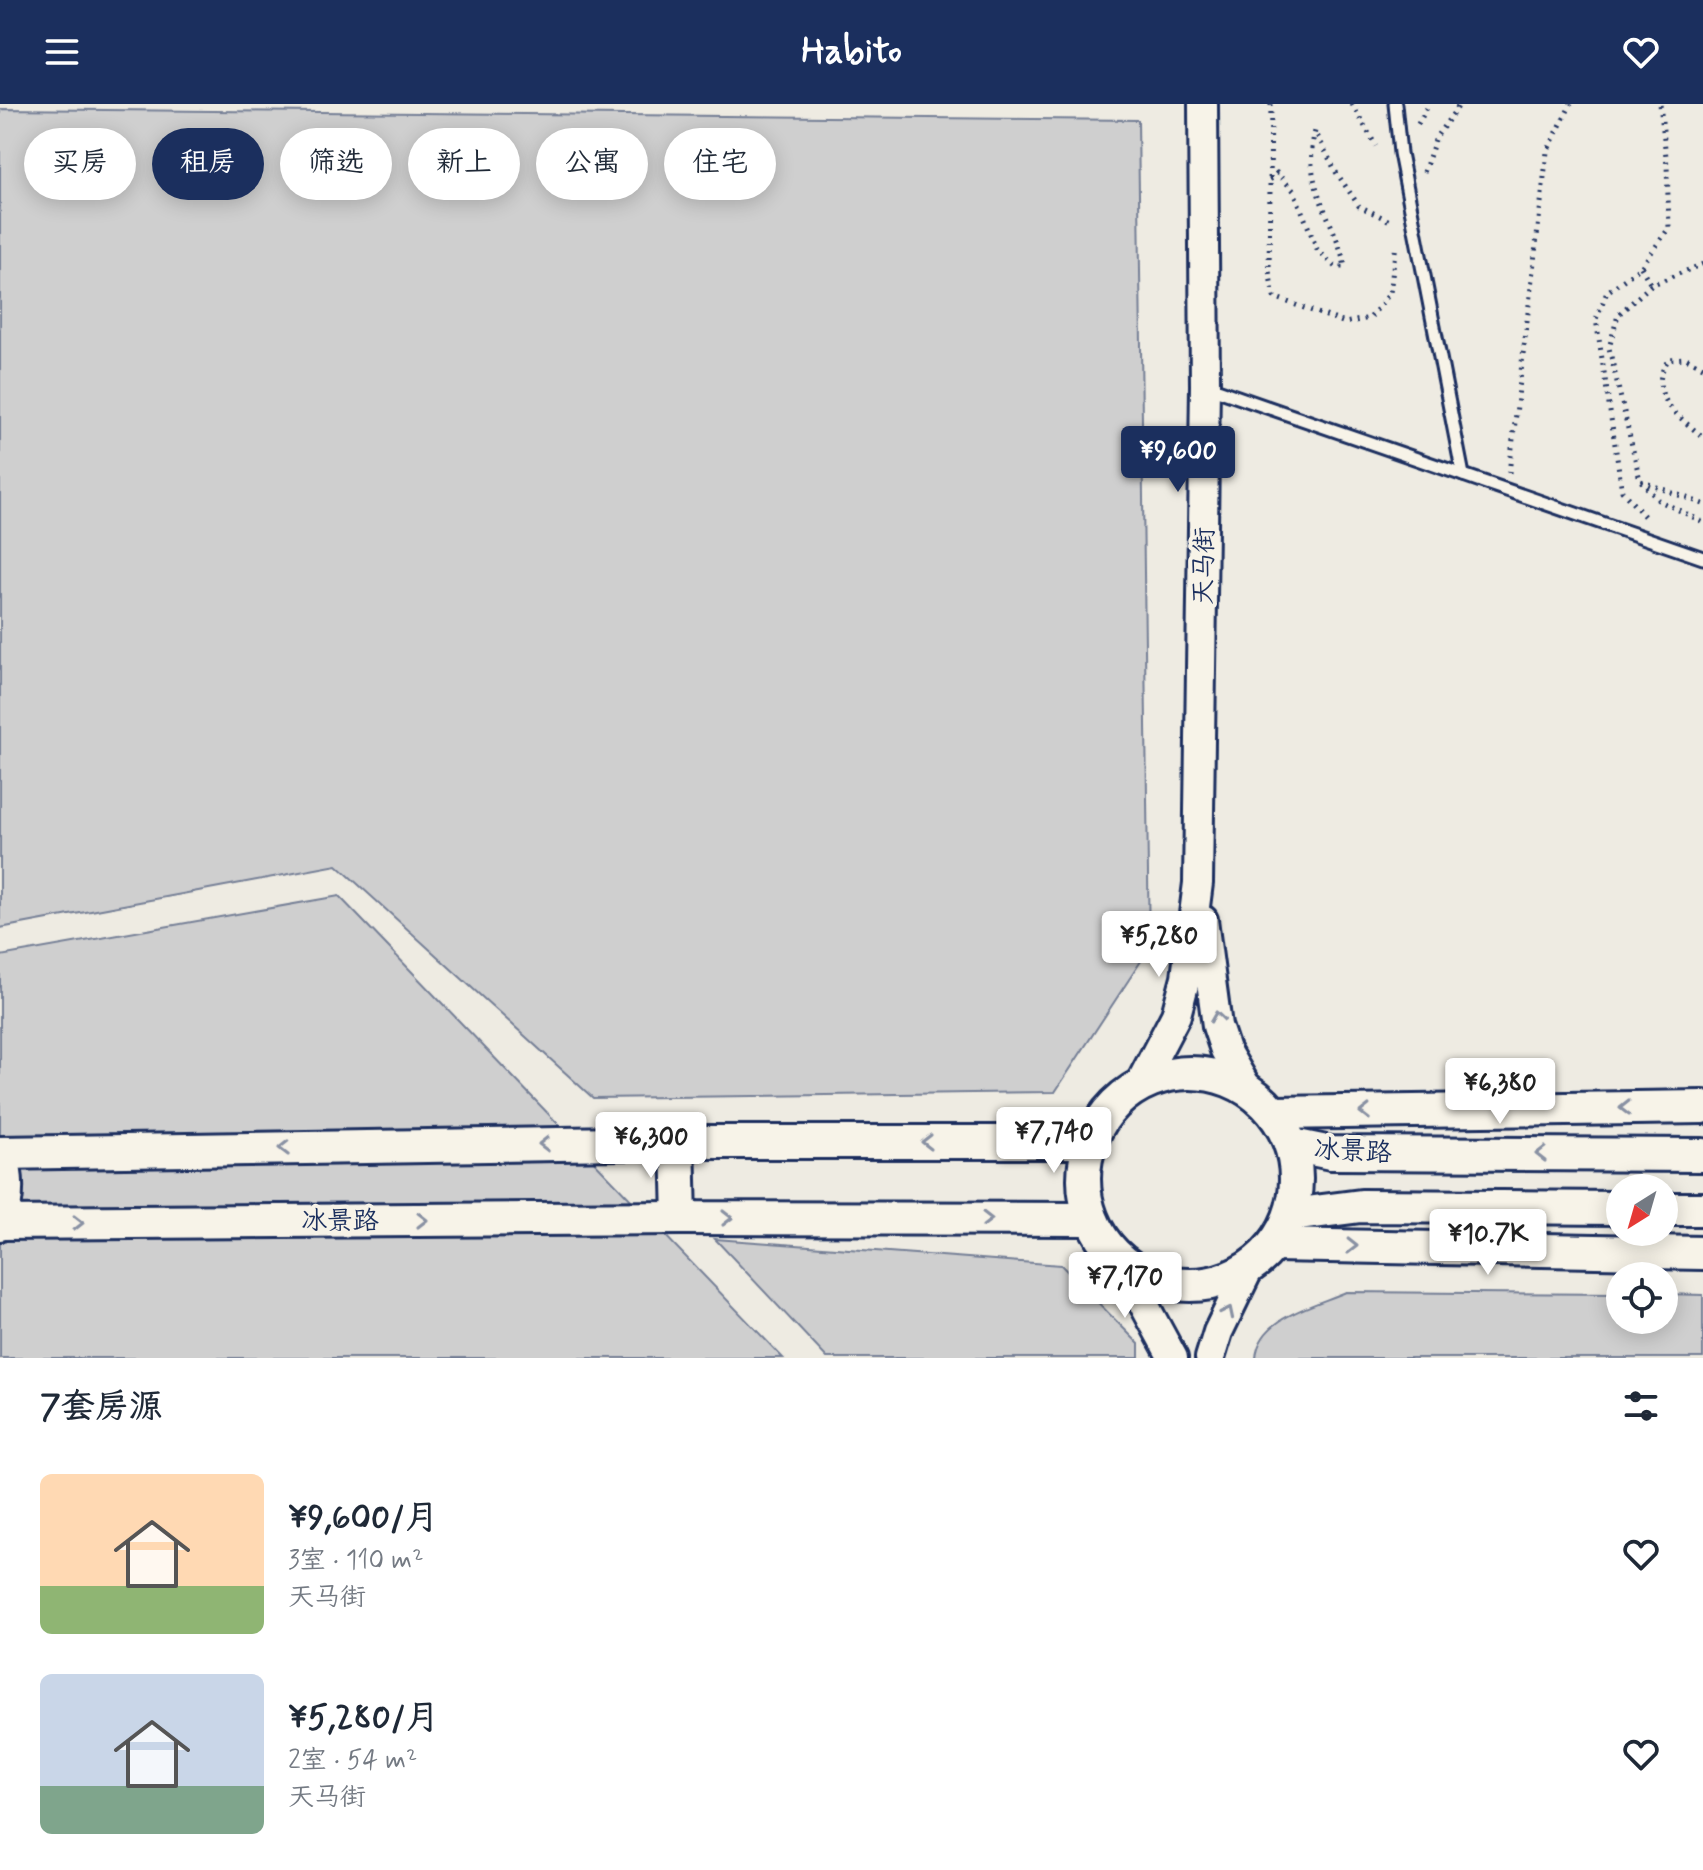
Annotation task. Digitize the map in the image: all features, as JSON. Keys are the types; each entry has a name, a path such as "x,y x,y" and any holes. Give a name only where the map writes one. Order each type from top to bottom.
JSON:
{"main road":[{"path":"1176,1072 1213,1074 1247,1088 1274,1113 1292,1145 1297,1182 1291,1215 1274,1245 1249,1268 1218,1282 1184,1286 1151,1279 1121,1262 1099,1236 1085,1205 1082,1171 1089,1142 1111,1105 1141,1082 1176,1072"},
{"path":"1274,1113 1703,1107"},
{"path":"0,1224 6,1205 6,1171 0,1153 678,1142 1089,1142"},
{"path":"678,1142 680,1218"},
{"name":"冰景路","path":"1292,1145 1331,1153 1703,1155"},
{"name":"冰景路","path":"1291,1215 1361,1206 1606,1208"},
{"path":"1678,1209 1703,1209"},
{"name":"冰景路","path":"0,1224 680,1218 1091,1219"},
{"path":"1274,1245 1703,1253"}],"street":[{"name":"天马街","path":"1198,883 1205,385 1203,104"},
{"path":"1141,1082 1168,1036 1179,1006 1186,977 1198,883"},
{"path":"1198,883 1217,1026 1225,1050 1247,1088"},
{"path":"1121,1262 1173,1358"},
{"path":"1210,1358 1218,1332 1249,1268"}],"lane":[{"path":"1395,104 1400,153 1463,475"},
{"path":"1205,385 1703,558"}],"path":[{"path":"1271,104 1269,271 1274,297 1345,323 1370,318 1390,293 1396,243"},
{"path":"1352,104 1376,146"},
{"path":"1417,125 1429,104"},
{"path":"1424,173 1436,137 1460,104"},
{"path":"1507,489 1547,152 1571,104"},
{"path":"1660,104 1667,165 1669,228 1641,267 1607,292 1596,319 1622,491 1671,546"},
{"path":"1270,180 1277,173 1294,191 1317,249 1335,267 1345,267 1340,245 1314,186 1311,147 1315,131 1336,172 1359,206 1392,222"},
{"path":"1703,264 1651,285 1618,315 1609,348 1640,480 1658,500 1703,522"},
{"path":"1641,267 1651,285"},
{"path":"1703,367 1686,358 1669,359 1660,372 1659,388 1675,414 1703,437"},
{"path":"1640,480 1703,504"}],"shaded area":[{"path":"0,109 1138,120 1149,949 1055,1092 593,1098 337,865 0,928"},
{"path":"339,896 783,1358 0,1358 0,956"},
{"path":"715,1239 1061,1265 1139,1344 1139,1358 827,1358"},
{"path":"1346,1292 1606,1294 1606,1334 1678,1334 1678,1294 1703,1295 1703,1358 1256,1358 1259,1344 1267,1332 1304,1308"}]}
